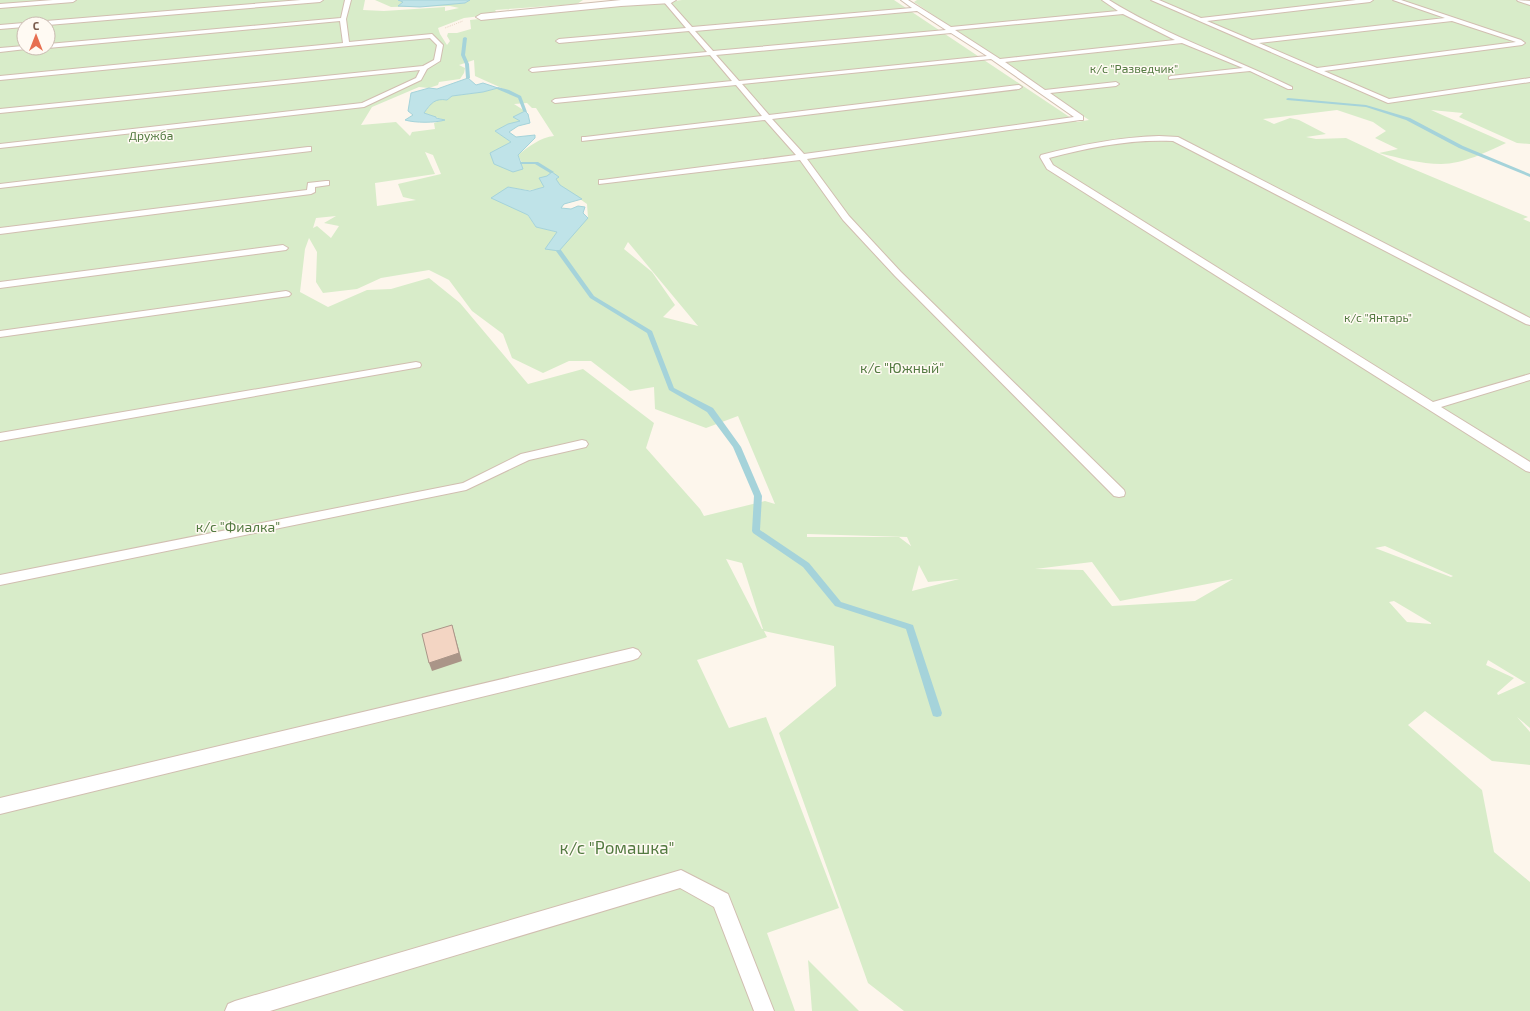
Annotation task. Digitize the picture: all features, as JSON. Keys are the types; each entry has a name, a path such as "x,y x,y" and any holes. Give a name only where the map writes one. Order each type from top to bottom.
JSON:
{"street":[{"path":"481,17 621,3 669,0"}],"lane":[{"path":"0,6 73,0"},
{"path":"56,22 320,0"},
{"path":"346,44 343,19 348,0"},
{"path":"669,0 690,29 802,157 846,218 898,274 1119,493"},
{"path":"602,182 802,157 1080,118 999,61 904,0"},
{"path":"1105,0 1123,12 1182,41 1251,69 1290,88"},
{"path":"1154,0 1388,101 1530,80"},
{"path":"1199,20 1370,0"},
{"path":"1396,0 1530,45"},
{"path":"1520,0 1530,3"},
{"path":"559,41 918,9"},
{"path":"532,70 712,54 1123,12"},
{"path":"56,45 343,19"},
{"path":"1251,43 1452,19"},
{"path":"0,27 16,26"},
{"path":"0,78 432,36 440,45 437,61 424,68 0,111"},
{"path":"999,61 1182,41"},
{"path":"1316,70 1522,43"},
{"path":"0,50 16,49"},
{"path":"555,101 992,57"},
{"path":"0,146 364,105 419,79 424,68"},
{"path":"1171,78 1251,69"},
{"path":"1044,92 1116,84"},
{"path":"585,139 1019,88"},
{"path":"1530,322 1176,139 1158,138 1086,146 1044,157 1050,167 1530,468"},
{"path":"0,186 308,149"},
{"path":"0,231 311,192 311,185 326,183"},
{"path":"0,285 283,248"},
{"path":"0,334 286,294"},
{"path":"0,437 416,365"},
{"path":"1431,406 1530,377"},
{"path":"0,580 466,486 525,457 582,444"},
{"path":"0,806 633,654"},
{"path":"235,1011 681,879 721,901 764,1011"}],"path":[{"path":"432,36 436,32 461,21 481,17"}],"green space":[{"path":"0,0 365,0 363,10 384,11 445,7 445,11 459,8 450,6 391,7 375,0 398,0 403,2 398,6 465,3 470,0 583,0 577,4 495,10 498,14 464,18 438,28 447,45 450,41 447,36 448,33 457,33 471,29 470,20 623,4 682,0 894,0 1077,122 1089,120 914,2 917,0 1530,0 1530,144 1517,143 1459,117 1463,113 1431,110 1506,143 1466,160 1433,164 1379,153 1398,149 1375,138 1386,131 1373,122 1337,110 1263,119 1274,124 1290,118 1299,120 1326,134 1306,137 1316,139 1346,138 1399,163 1528,217 1523,219 1530,222 1530,728 1517,717 1530,732 1530,765 1492,761 1425,711 1408,725 1482,790 1494,852 1530,882 1530,1011 904,1011 868,983 779,733 836,686 834,646 764,631 767,637 697,660 729,728 766,717 839,908 767,933 795,1011 0,1011","holes":["474,60 475,76 506,90 498,88 483,92 452,96 447,100 436,100 424,113 444,120 434,123 435,129 412,132 410,136 396,122 361,125 372,107 419,87 429,88 438,85 439,82 460,79 465,68 459,65","527,103 532,108 536,108 554,136 540,140 518,155 522,163 490,154 511,142 495,131 508,124 521,121 515,118 525,111 514,104","425,152 433,155 441,174 398,184 403,197 416,200 377,206 375,183 435,174","559,177 556,179 560,185 587,204 588,218 557,232 536,227 508,187 524,190 535,190 545,186","336,216 324,223 339,226 331,238 317,226 313,228 316,218","309,238 317,252 316,282 323,293 357,289 381,278 429,270 449,280 472,311 503,334 512,358 543,373 569,361 591,361 630,391 654,387 655,409 706,428 738,416 775,504 765,501 704,516 700,509 646,448 654,423 583,369 528,384 460,303 429,278 391,289 367,290 328,307 300,292 305,249","628,242 698,326 663,317 675,305 652,272 624,249","807,534 907,537 911,546 899,537 807,537","1385,546 1453,576 1451,577 1375,548","726,559 742,563 762,629","1092,562 1120,601 1233,579 1195,601 1112,606 1083,570 1035,569","919,565 928,582 959,579 912,591","1394,601 1431,624 1407,622 1389,602","1488,660 1526,683 1498,695 1497,693 1514,678 1486,665"]},
{"path":"808,960 859,1011 812,1011"}],"water":[{"path":"398,0 470,0 465,3 420,7 398,6 403,2"},
{"path":"468,78 476,85 483,83 498,88 483,92 452,96 447,100 436,101 431,104 424,113 445,120 436,122 414,122 405,120 413,115 408,111 411,93 429,88 437,89"},
{"path":"525,111 528,114 530,123 518,126 509,132 516,137 535,135 535,138 518,155 523,169 513,172 494,164 490,153 511,142 495,131 508,124 520,121 513,117"},
{"path":"552,172 559,177 556,179 560,185 582,199 564,204 561,208 571,209 578,206 585,207 583,213 588,218 559,251 545,249 557,232 536,227 528,215 491,198 508,187 530,191 544,187 539,178 547,176"}],"building":[{"path":"452,625 459,653 429,663 422,634"}],"waterway":[{"path":"465,38 463,55 467,64 468,78"},
{"path":"498,88 520,97 525,111"},
{"path":"1288,99 1366,106 1408,119 1461,147 1530,176"},
{"path":"522,163 536,163 552,172"},
{"path":"559,251 592,297 650,332 671,389 710,410 737,447 758,496 756,531 806,565 838,604 910,627 937,713"}],"park label":[{"name":"к/с \"Разведчик\"","path":"1134,68"},
{"name":"Дружба","path":"151,135"},
{"name":"к/с \"Янтарь\"","path":"1378,317"},
{"name":"к/с \"Южный\"","path":"902,367"},
{"name":"к/с \"Фиалка\"","path":"238,526"},
{"name":"к/с \"Ромашка\"","path":"617,847"}]}
